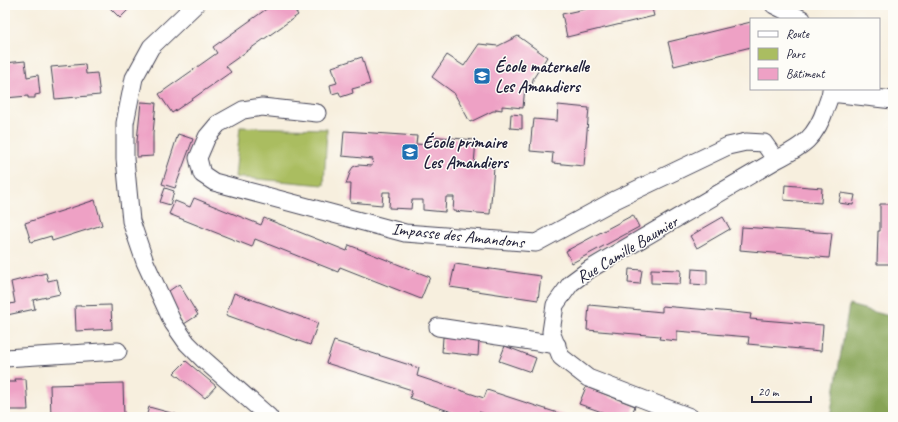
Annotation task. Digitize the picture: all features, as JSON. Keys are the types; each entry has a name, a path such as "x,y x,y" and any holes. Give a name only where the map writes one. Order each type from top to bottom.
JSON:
{"street":[{"path":"195,5 151,47 134,78 124,123 125,159 131,221 146,262 173,323 187,343 269,417"},
{"path":"774,5 800,18"},
{"path":"831,91 893,100"},
{"name":"Rue Camille Baumier","path":"690,417 588,378 561,357 551,332 555,305 571,283 590,269 776,160 798,149 811,138 823,118 831,91"},
{"name":"Impasse des Amandons","path":"317,113 262,107 243,110 218,124 208,137 198,158 202,174 214,182 405,233 536,243 615,200 728,146 746,142 764,143 776,160"},
{"path":"438,327 557,345"},
{"path":"5,358 118,351"}],"green space":[{"path":"240,127 327,129 324,185 235,177"},
{"path":"849,305 893,317 893,417 830,417"}],"building":[{"path":"107,5 133,5 120,18"},
{"path":"272,5 291,5 298,15 226,66 231,72 172,113 159,94 217,53 213,47"},
{"path":"603,5 651,5 654,16 567,37 562,14"},
{"path":"750,22 750,47 674,66 668,42"},
{"path":"518,36 547,57 533,79 532,87 525,86 523,108 502,106 502,110 496,109 496,111 470,122 454,93 432,77 447,55 464,66 479,44 498,46"},
{"path":"362,57 370,84 352,89 353,93 341,97 339,92 332,94 330,85 337,83 332,67"},
{"path":"25,61 27,77 38,75 40,94 35,95 35,98 28,98 28,96 5,98 5,63"},
{"path":"85,64 86,74 97,73 100,95 55,99 51,67"},
{"path":"141,102 156,103 153,133 153,156 137,157"},
{"path":"558,105 589,108 584,166 552,163 553,153 530,151 534,119 557,121"},
{"path":"511,114 522,115 522,129 510,128"},
{"path":"344,131 417,136 416,144 428,145 428,136 476,140 474,165 494,167 490,214 453,211 454,197 446,197 445,212 423,210 423,200 412,200 411,209 389,208 390,192 383,192 382,205 350,202 351,184 346,184 351,170 353,167 358,165 372,166 373,159 342,156"},
{"path":"178,134 193,139 175,188 162,184"},
{"path":"785,185 822,188 821,203 784,200"},
{"path":"165,188 174,191 170,205 160,202"},
{"path":"841,193 855,195 853,205 839,203"},
{"path":"194,198 261,225 264,218 347,251 349,245 430,277 421,299 340,267 338,272 255,239 252,247 169,214 175,201 190,207"},
{"path":"95,200 102,225 52,241 51,236 31,242 25,223"},
{"path":"880,204 893,204 893,264 877,264 878,231 880,231"},
{"path":"633,215 639,227 572,263 566,251"},
{"path":"723,217 730,229 697,248 690,236"},
{"path":"742,227 832,233 829,258 740,250"},
{"path":"455,264 541,276 538,300 450,287"},
{"path":"629,269 642,270 640,284 628,283"},
{"path":"651,269 681,270 680,284 651,283"},
{"path":"692,269 707,270 707,285 691,284"},
{"path":"46,273 48,281 57,279 60,294 33,300 35,309 7,315 5,305 15,303 11,282"},
{"path":"179,284 198,315 184,324 166,293"},
{"path":"234,293 318,323 310,345 226,315"},
{"path":"111,305 112,329 76,331 75,306"},
{"path":"589,305 662,312 662,306 733,312 751,314 750,319 823,325 821,351 748,344 749,337 677,331 677,341 659,339 660,336 587,330"},
{"path":"443,337 479,340 478,356 442,352"},
{"path":"334,341 419,368 417,376 484,398 487,390 570,417 495,417 479,412 478,417 467,417 410,398 412,390 326,363"},
{"path":"505,346 536,358 531,372 499,361"},
{"path":"186,361 216,386 205,398 174,373"},
{"path":"15,379 26,379 28,410 5,410 5,382 16,382"},
{"path":"123,383 124,417 51,417 50,385"},
{"path":"586,387 635,406 631,417 616,417 579,404"},
{"path":"149,407 186,417 146,417"}],"place":[{"name":"École maternelle Les Amandiers","path":"482,76"},
{"name":"École primaire Les Amandiers","path":"410,152"}]}
